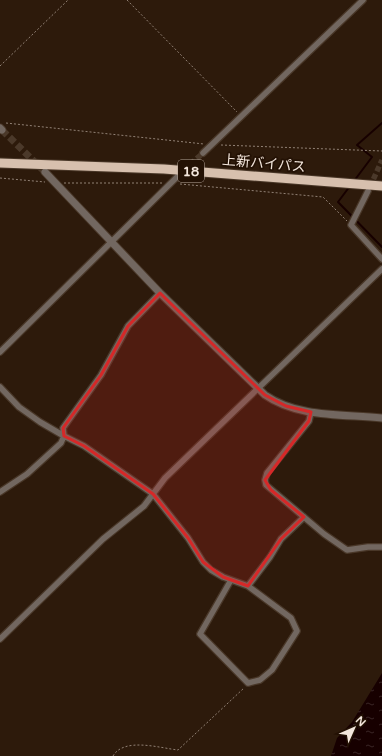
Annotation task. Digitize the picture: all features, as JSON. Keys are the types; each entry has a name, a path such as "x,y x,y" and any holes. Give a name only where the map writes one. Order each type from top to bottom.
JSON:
{"highway":[{"name":"上新バイパス","path":"0,163 164,169 382,186"}],"street":[{"path":"204,153 363,0"},
{"path":"45,172 160,293 257,388 272,400 286,406 311,412 382,418"},
{"path":"0,352 177,177"},
{"path":"368,191 351,225 382,259"},
{"path":"0,640 103,539 144,506 165,478 382,269"},
{"path":"0,492 27,474 61,443 64,436 63,428 101,375 128,326 141,310 160,293"},
{"path":"0,387 19,407 64,436 84,446 153,494 188,538 203,562 211,570 248,586 291,618 297,631 272,670 260,680 248,683 200,634 232,580"},
{"path":"311,412 309,421 267,473 264,480 271,490 324,534 347,550 368,546 382,547"},
{"path":"248,586 282,538 304,517"}],"path":[{"path":"0,66 68,0"},
{"path":"126,0 241,116"},
{"path":"1,127 211,145 382,151"},
{"path":"0,178 55,183 171,183 323,197 351,225"},
{"path":"114,756 120,748 130,745 178,750 248,683"}],"highlighted area":[{"path":"160,293 265,395 286,406 311,412 309,421 265,480 271,490 304,517 281,539 248,586 223,577 203,562 188,538 153,494 84,446 64,436 63,428 101,375 128,326"}],"water":[{"path":"382,673 382,756 331,756 337,738 352,722"}],"waterway":[{"path":"354,181 372,157 357,145 382,123"},
{"path":"350,186 338,202 382,247"}],"tunnel":[{"path":"2,130 45,172"},
{"path":"184,170 203,153"},
{"path":"370,187 382,160"}]}
